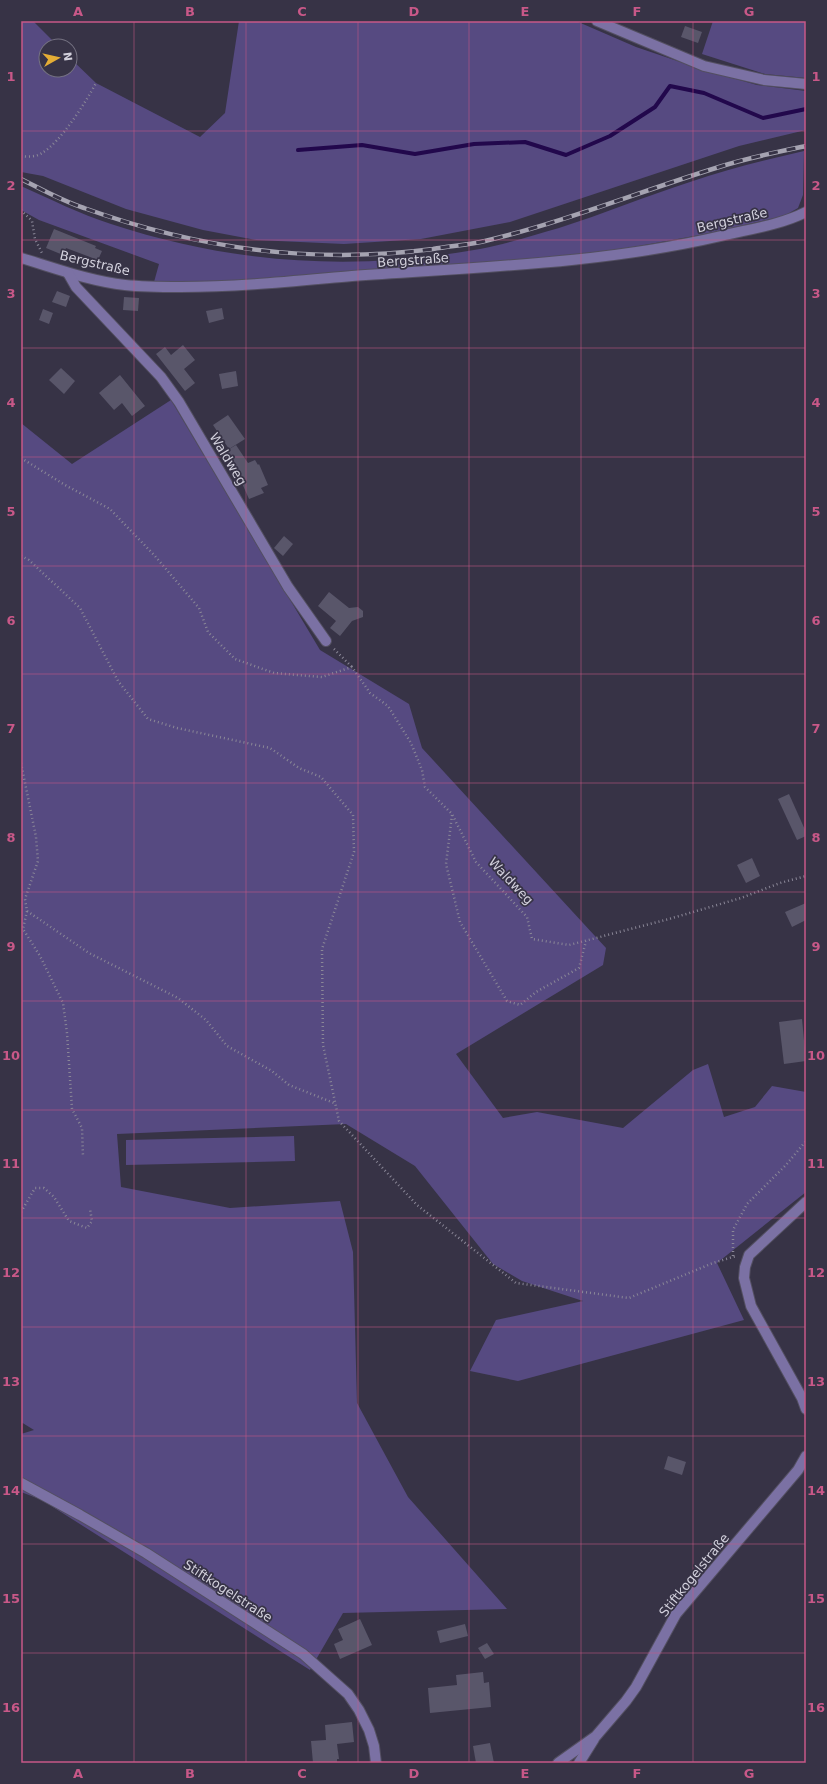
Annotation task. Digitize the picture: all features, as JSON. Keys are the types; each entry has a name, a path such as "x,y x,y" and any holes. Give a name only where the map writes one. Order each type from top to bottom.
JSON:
{"street":[{"path":"597,21 704,66 764,80 806,84"},
{"name":"Bergstraße","path":"21,258 47,265 68,273 124,285 153,287 231,287 354,276 448,271 596,257 695,242 790,220 806,212"},
{"name":"Waldweg","path":"68,273 76,287 161,377 179,402 288,586 326,641"},
{"path":"806,1202 749,1255 745,1267 744,1278 751,1306 802,1398 806,1409"},
{"name":"Stiftkogelstraße","path":"558,1763 596,1736 636,1687 676,1614 798,1470 806,1456"},
{"name":"Stiftkogelstraße","path":"21,1483 146,1553 304,1654 335,1681 352,1699 369,1730 374,1746 376,1763"},
{"path":"579,1763 596,1736"}],"path":[{"path":"21,156 31,157 42,154 52,146 88,98 96,83"},
{"path":"21,210 32,221 35,239 47,265"},
{"path":"21,458 110,510 155,556 199,608 208,632 235,659 274,673 322,678 352,667"},
{"path":"21,556 29,560 80,608 118,681 148,719 177,728 270,748 299,768 321,776 353,815 354,852 322,949 323,1045 339,1121 417,1205 516,1283 629,1298 733,1256 749,1255"},
{"name":"Waldweg","path":"326,641 352,667 370,692 388,706 411,743 422,770 425,787 452,814 476,862 527,917 532,939 569,946 741,898 780,883 806,876"},
{"path":"21,764 36,838 38,861 26,899 27,911 23,929 40,956 63,1003 67,1033 72,1109 82,1128 83,1157"},
{"path":"452,814 446,864 460,922 507,1001 520,1005 536,992 579,968 586,941"},
{"path":"27,911 89,953 178,998 206,1020 226,1046 272,1071 289,1085 335,1104"},
{"path":"733,1256 733,1230 747,1204 786,1165 806,1141"},
{"path":"21,1212 35,1188 44,1188 54,1197 69,1221 86,1228 92,1221 90,1209"}],"shaded area":[{"path":"21,21 33,21 50,38 38,38 38,78 78,78 78,66 96,83 200,137 225,113 239,21 576,21 636,47 701,69 757,85 806,91 806,130 739,146 510,222 421,239 344,244 256,240 203,230 126,209 43,176 21,172"},
{"path":"713,21 806,21 806,78 765,74 702,54"},
{"path":"804,151 803,195 798,208 784,216 700,235 600,253 232,282 154,282 159,264 39,220 21,210 21,186 99,220 157,238 202,248 248,256 294,260 340,262 386,260 433,256 480,249 510,242 575,223 657,193 718,173"},
{"path":"171,400 320,650 409,704 422,748 606,948 603,965 456,1054 503,1118 537,1112 623,1128 693,1070 708,1064 724,1117 755,1107 772,1086 806,1092 806,1192 717,1263 744,1320 518,1381 470,1371 496,1320 583,1301 522,1281 493,1264 415,1166 346,1124 117,1134 121,1187 230,1208 340,1201 353,1252 357,1403 408,1497 507,1609 343,1613 310,1670 42,1500 21,1492 21,1434 34,1430 21,1422 21,423 72,464"},
{"path":"294,1136 295,1161 126,1165 126,1140"}],"building":[{"path":"685,26 702,32 698,43 681,37"},
{"path":"54,229 96,246 95,248 102,251 98,260 66,248 63,255 46,248"},
{"path":"57,291 70,296 66,307 52,302"},
{"path":"124,297 139,298 138,311 123,310"},
{"path":"222,308 224,319 209,323 206,311"},
{"path":"43,309 53,313 49,324 39,320"},
{"path":"183,345 195,360 184,369 195,383 185,391 156,354 165,347 171,355"},
{"path":"61,368 75,381 64,394 49,380"},
{"path":"236,371 238,386 222,389 219,374"},
{"path":"120,375 145,406 132,416 122,403 114,410 99,393"},
{"path":"228,415 245,439 229,449 213,425"},
{"path":"236,445 248,463 255,460 258,465 259,464 268,485 261,488 264,493 249,499 233,463 228,465 221,454"},
{"path":"284,536 293,544 283,556 274,548"},
{"path":"329,592 349,608 358,607 363,611 363,617 352,621 340,636 330,628 336,621 318,606"},
{"path":"789,794 806,832 806,836 797,840 778,799"},
{"path":"752,858 760,876 746,883 737,865"},
{"path":"806,903 806,920 792,927 785,912"},
{"path":"802,1019 806,1061 784,1064 779,1022"},
{"path":"668,1456 686,1462 682,1475 664,1469"},
{"path":"360,1619 372,1645 340,1659 334,1644 343,1640 338,1629"},
{"path":"465,1624 468,1636 440,1643 437,1631"},
{"path":"487,1643 494,1654 485,1659 478,1648"},
{"path":"483,1672 484,1683 489,1682 491,1707 430,1713 428,1688 457,1685 456,1675"},
{"path":"352,1722 354,1742 337,1744 339,1759 337,1759 337,1763 313,1763 311,1741 326,1740 325,1725"},
{"path":"490,1743 494,1763 476,1763 473,1746"}],"waterway":[{"path":"298,150 362,145 415,154 474,144 525,142 566,155 610,136 655,107 670,86 704,93 763,118 806,109"}],"railway":[{"path":"21,179 84,208 170,234 213,243 256,250 299,254 388,254 472,244 485,241 574,216 690,176 730,164 762,155 806,146"}]}
